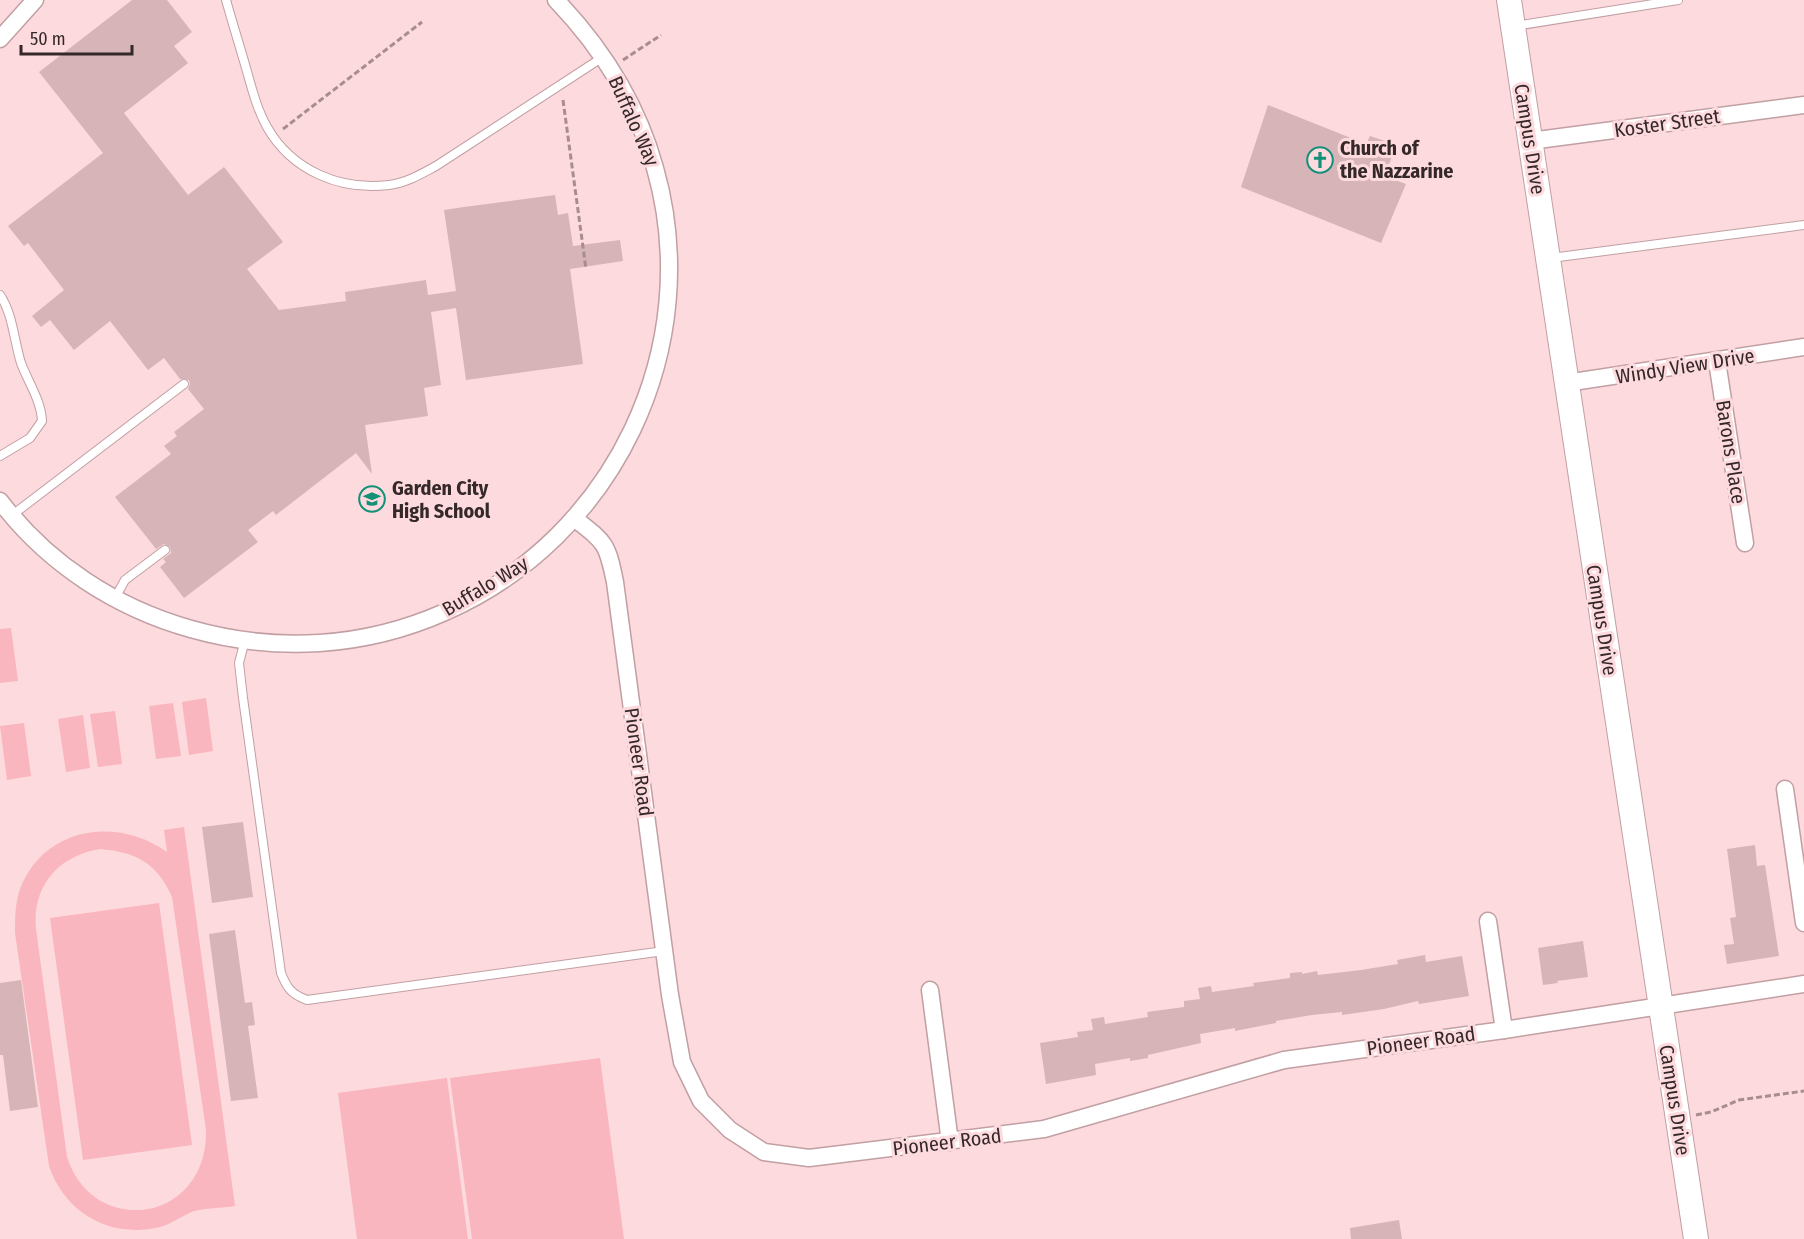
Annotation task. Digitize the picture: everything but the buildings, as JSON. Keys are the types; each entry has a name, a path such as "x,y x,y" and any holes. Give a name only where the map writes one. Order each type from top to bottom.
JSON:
{"main road":[{"name":"Campus Drive","path":"1509,0 1696,1239"}],"street":[{"path":"0,39 35,0"},
{"name":"Buffalo Way","path":"0,501 36,542 69,570 135,609 209,634 279,644 314,644 387,633 423,622 466,603 509,577 540,552 574,518 609,473 638,419 659,356 668,291 667,228 655,167 630,102 603,57 577,22 556,0"},
{"name":"Koster Street","path":"1530,141 1804,105"},
{"name":"Windy View Drive","path":"1566,383 1804,347"},
{"name":"Barons Place","path":"1717,361 1745,543"},
{"name":"Pioneer Road","path":"574,518 599,538 608,550 615,582 664,951 682,1062 701,1101 730,1130 764,1152 809,1158 1044,1129 1284,1060 1804,984"},
{"path":"1785,789 1804,923"},
{"path":"1488,921 1504,1029"},
{"path":"930,990 950,1142"}],"lane":[{"path":"226,0 256,102 267,128 282,148 303,166 331,181 359,186 390,185 412,179 436,166 603,57"},
{"path":"1513,27 1677,0"},
{"path":"1548,259 1804,225"},
{"path":"0,295 6,305 22,366 39,402 42,421 30,438 0,456"},
{"path":"12,516 184,384"},
{"path":"115,598 125,580 165,550"},
{"path":"245,640 239,663 280,961 287,987 295,996 307,1000 664,951"}],"path":[{"path":"283,129 422,22"},
{"path":"621,61 661,34"},
{"path":"563,100 586,269"},
{"path":"1694,1115 1711,1112 1739,1100 1804,1091"}],"shaded area":[{"path":"11,628 18,681 0,683 0,629"},
{"path":"206,698 213,751 189,755 182,702"},
{"path":"173,703 181,756 156,759 149,706"},
{"path":"115,711 122,764 98,767 90,714"},
{"path":"83,715 90,768 66,772 58,719"},
{"path":"24,723 31,776 7,780 0,726"},
{"path":"184,827 235,1206 194,1211 160,1227 142,1230 124,1229 92,1219 78,1209 56,1183 49,1166 15,933 16,907 20,888 35,863 50,848 68,838 88,833 128,834 148,841 167,852 164,830","holes":["100,849 144,861 159,876 172,897 206,1130 202,1161 189,1185 170,1201 147,1209 123,1209 100,1200 81,1183 67,1157 36,929 38,899 43,887 60,866 85,853"]},
{"path":"159,903 192,1145 83,1160 50,918"},
{"path":"600,1058 624,1239 472,1239 450,1078"},
{"path":"447,1078 468,1239 357,1239 338,1093"}],"place":[{"name":"Church of the Nazzarine","path":"1320,160"},
{"name":"Garden City High School","path":"372,499"}]}
